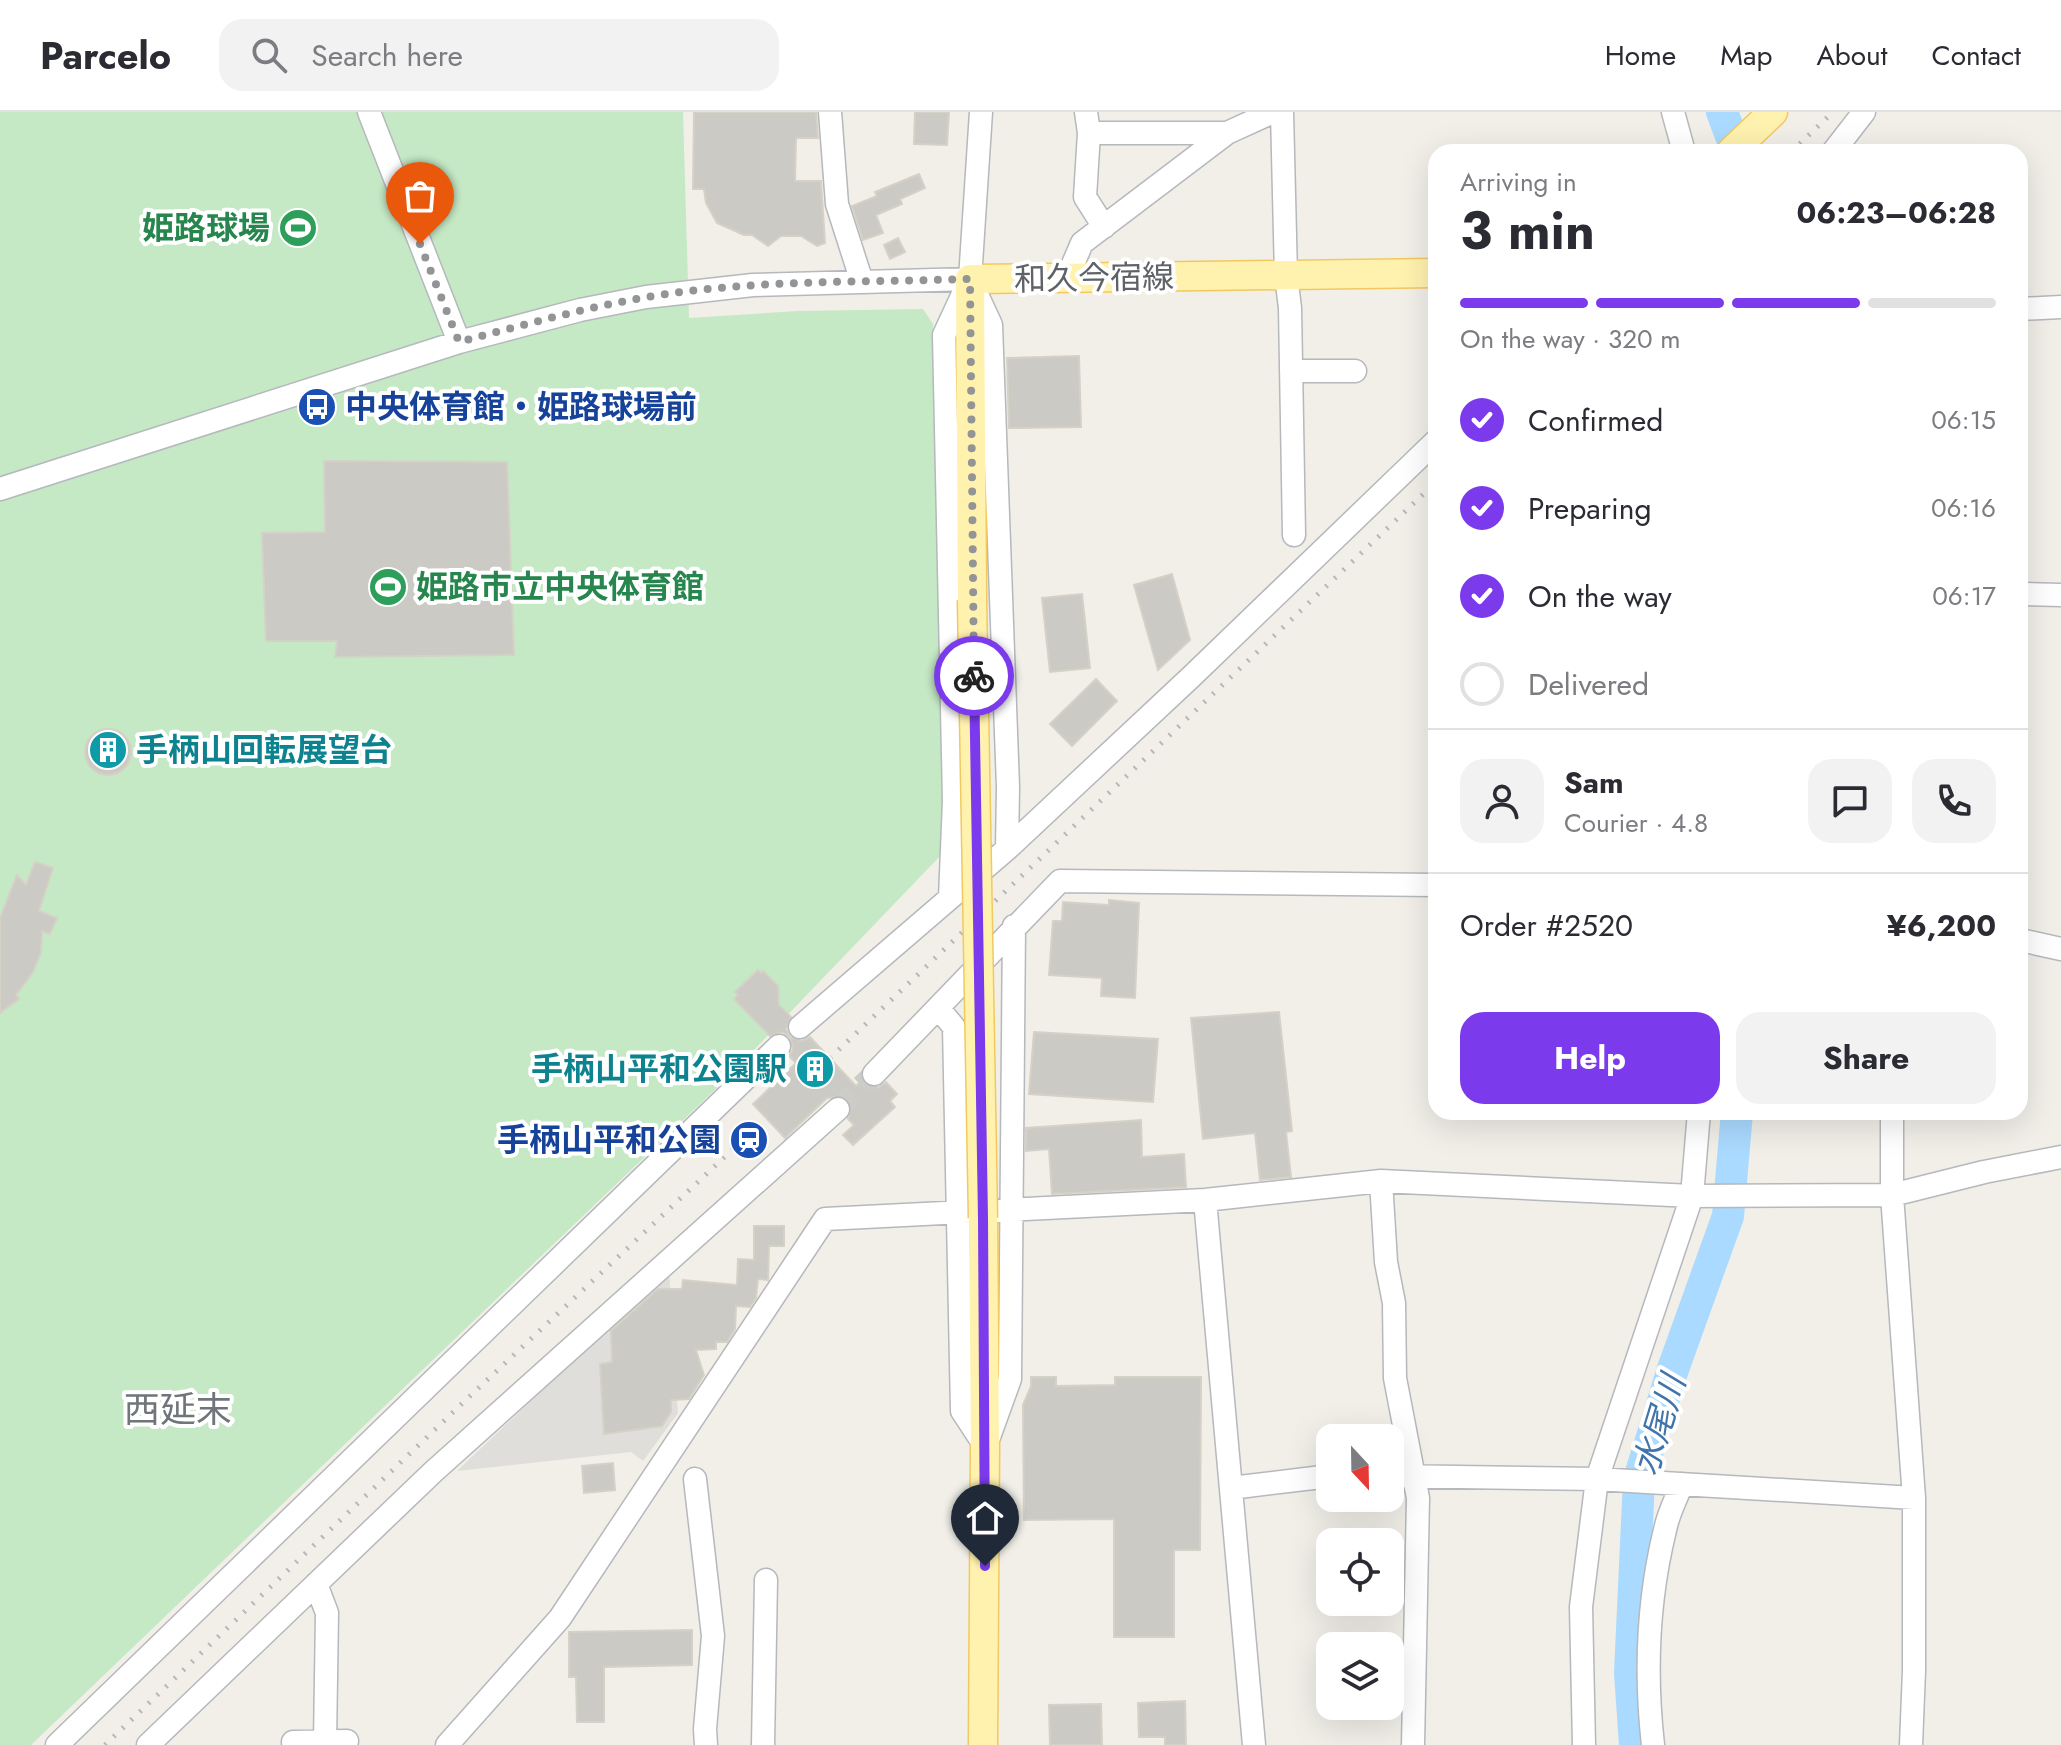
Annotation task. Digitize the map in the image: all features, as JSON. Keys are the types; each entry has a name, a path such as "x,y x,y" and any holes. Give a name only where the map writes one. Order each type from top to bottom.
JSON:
{"main road":[{"path":"1739,144 1767,114"},
{"name":"和久今宿線","path":"983,1745 985,1446 971,1215 970,279 1428,273"}],"street":[{"path":"369,112 459,342"},
{"path":"830,112 837,204 862,282"},
{"path":"950,898 954,801 944,335 970,279 981,112"},
{"path":"1067,278 1082,243 1227,133 1273,112"},
{"path":"1282,112 1286,276 1290,308 1294,535"},
{"path":"1673,112 1682,144"},
{"path":"1839,144 1864,112"},
{"path":"1104,227 1085,197 1087,123 1227,133"},
{"path":"0,489 459,342 580,310 646,297 753,285 970,279"},
{"path":"970,279 991,325 1008,787 1007,849"},
{"path":"2028,309 2061,307"},
{"path":"1291,371 1355,371"},
{"path":"800,1027 1007,849 1428,449"},
{"path":"2028,594 2061,595"},
{"path":"874,1074 1060,881 1428,885"},
{"path":"985,1446 1010,1379 1014,926"},
{"path":"2028,942 2061,949"},
{"path":"938,1008 954,1027 971,1215"},
{"path":"57,1745 779,1046"},
{"path":"148,1745 444,1462 838,1109"},
{"path":"1584,1745 1581,1607 1597,1479 1692,1196 1698,1120"},
{"path":"1892,1120 1892,1195 1914,1498 1911,1745"},
{"path":"447,1745 560,1618 825,1219 971,1215 1205,1200 1381,1181 1692,1196 1892,1195 2061,1157"},
{"path":"1381,1181 1386,1262 1394,1303 1395,1378 1418,1498 1413,1745"},
{"path":"1205,1200 1254,1745"},
{"path":"1404,1477 1597,1479 1914,1498"},
{"path":"1231,1488 1316,1478"},
{"path":"695,1479 713,1636 706,1745"},
{"path":"1653,1745 1649,1709 1651,1613 1665,1527 1682,1484"},
{"path":"763,1745 766,1580"},
{"path":"293,1742 336,1742 327,1613 316,1584"}],"shaded area":[{"path":"669,1270 678,1413 643,1461 631,1452 457,1471"}],"green space":[{"name":"手柄山平和公園","path":"0,112 683,112 689,318 798,311 923,309 933,324 946,839 942,854 728,1077 31,1745 0,1745"}],"building":[{"path":"694,112 816,112 818,138 796,138 795,181 821,181 825,243 817,246 801,236 781,236 768,246 752,235 744,235 717,223 706,203 704,189 693,189"},
{"path":"915,112 949,112 947,145 914,144"},
{"path":"919,174 925,188 900,199 902,204 876,215 883,233 863,240 852,206 877,196 875,192"},
{"path":"898,238 905,252 890,259 884,245"},
{"path":"1079,356 1081,427 1009,428 1007,358"},
{"name":"姫路市立中央体育館","path":"324,461 507,462 514,655 335,657 337,641 266,641 262,533 325,532"},
{"path":"1172,574 1190,640 1158,670 1134,585"},
{"path":"1082,594 1090,668 1050,672 1042,598"},
{"path":"1096,679 1117,701 1072,746 1050,724"},
{"name":"手柄山回転展望台","path":"108,729 124,736 131,752 124,768 108,775 92,768 85,752 92,736"},
{"path":"35,862 53,868 39,911 57,918 50,934 42,931 41,952 33,972 16,995 19,999 0,1013 0,918 17,875 26,885"},
{"path":"1109,900 1139,903 1135,998 1101,996 1102,978 1049,975 1053,921 1062,921 1063,902 1109,905"},
{"path":"758,970 778,986 779,1005 791,1017 786,1029 790,1037 782,1032 770,1036 734,999 738,995 735,992"},
{"path":"1279,1012 1292,1131 1286,1132 1291,1177 1260,1180 1255,1133 1203,1139 1191,1018"},
{"path":"1034,1032 1158,1039 1153,1102 1029,1094"},
{"name":"手柄山平和公園駅","path":"790,1037 802,1041 810,1037 856,1086 862,1080 871,1088 886,1082 897,1094 890,1101 895,1107 853,1145 843,1135 854,1125 848,1119 851,1105 843,1096 827,1098 785,1138 753,1104 796,1063 789,1056 793,1049"},
{"path":"1141,1120 1142,1157 1184,1154 1186,1187 1052,1194 1049,1149 1026,1151 1026,1128"},
{"path":"754,1226 784,1226 784,1246 769,1246 768,1280 758,1279 756,1298 750,1307 736,1306 735,1329 727,1342 716,1342 716,1349 696,1350 704,1375 689,1399 671,1400 671,1412 662,1426 604,1434 600,1364 612,1362 611,1331 658,1289 682,1289 683,1280 737,1285 738,1259 754,1260"},
{"path":"1031,1377 1056,1377 1056,1386 1115,1385 1115,1377 1201,1377 1200,1550 1174,1550 1174,1637 1114,1637 1114,1519 1024,1520 1023,1405 1031,1386"},
{"path":"613,1463 615,1490 584,1493 582,1466"},
{"path":"692,1630 692,1665 604,1667 604,1722 577,1722 576,1677 569,1677 569,1632"},
{"path":"1185,1701 1186,1745 1165,1745 1165,1737 1139,1737 1138,1703"},
{"path":"1101,1704 1102,1745 1050,1745 1049,1705"}],"waterway":[{"name":"水尾川","path":"1722,112 1734,144"},
{"name":"水尾川","path":"1635,1745 1630,1673 1639,1479 1673,1369 1728,1216 1736,1120"}],"tunnel":[{"path":"838,1109 874,1074"}],"railway":[{"path":"1799,144 1833,112"},
{"path":"830,1058 1428,490"},
{"path":"105,1745 766,1118"}],"way so far":[{"path":"420,244 459,342 580,310 691,291 753,285 970,279 974,676"}],"place":[{"name":"姫路球場","path":"298,228"},
{"name":"中央体育館・姫路球場前","path":"317,407"},
{"name":"姫路市立中央体育館","path":"388,587"},
{"name":"手柄山回転展望台","path":"108,750"},
{"name":"手柄山平和公園駅","path":"815,1069"},
{"name":"手柄山平和公園","path":"749,1140"}],"district":[{"name":"西延末","path":"178,1409"}],"route":[{"path":"974,676 985,1566"}]}
